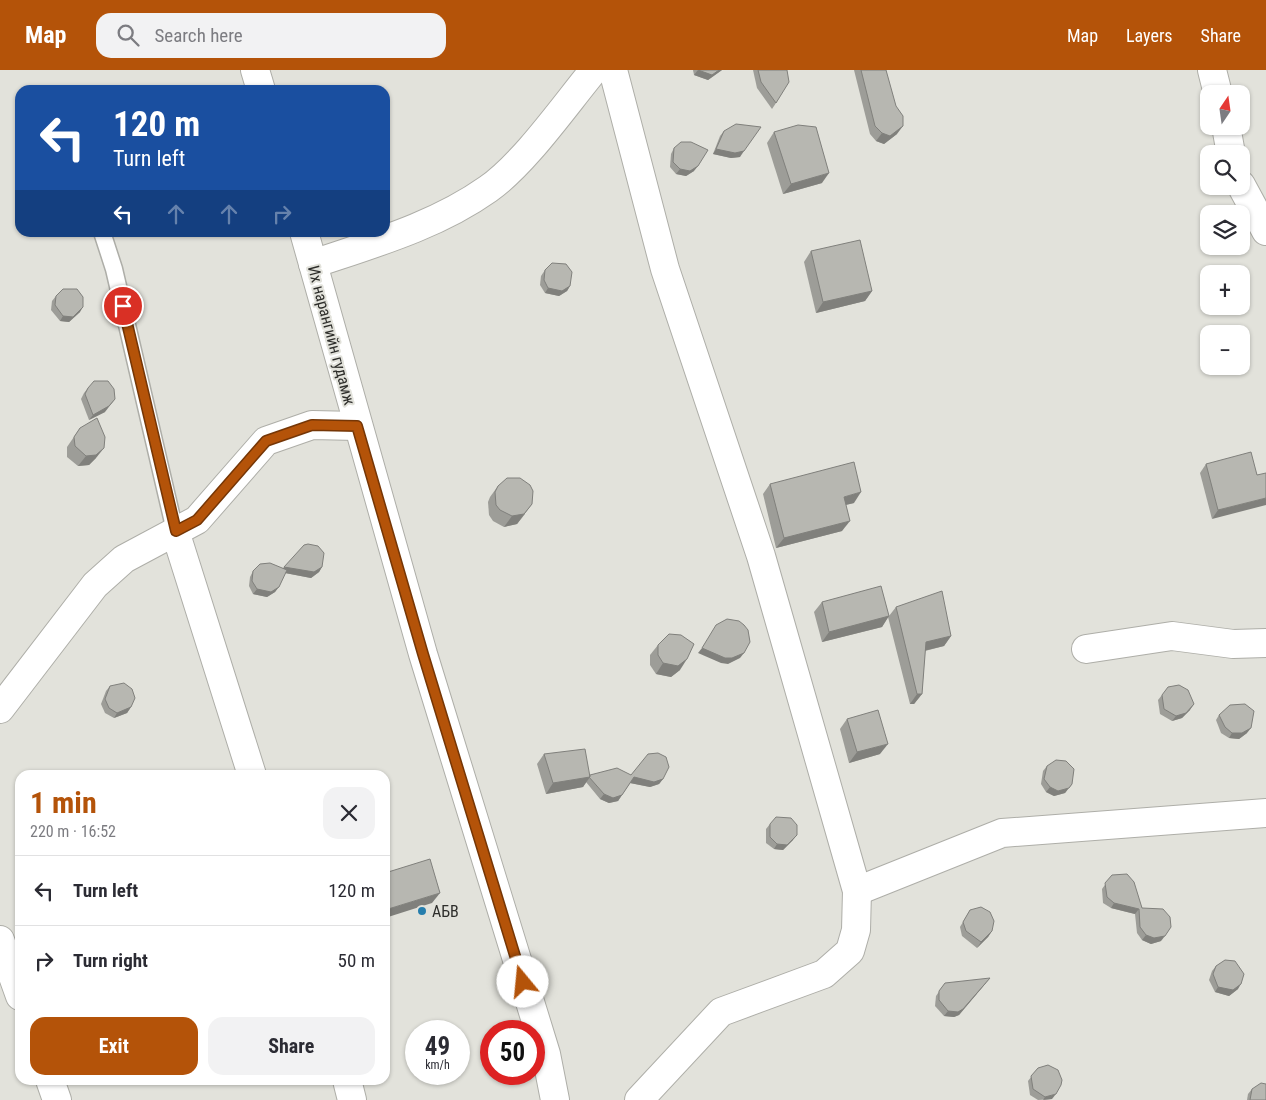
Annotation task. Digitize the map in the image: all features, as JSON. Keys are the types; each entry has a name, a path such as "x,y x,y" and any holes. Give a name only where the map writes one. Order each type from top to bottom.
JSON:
{"street":[{"path":"255,70 260,85"},
{"path":"313,264 399,235 464,204 489,188 522,157 594,70"},
{"path":"613,70 620,105 665,269 761,556 857,891 856,930 850,951 824,974 720,1012 639,1100"},
{"path":"1212,70 1216,85"},
{"path":"1247,195 1266,231"},
{"name":"Их нарангийн гудамж","path":"305,237 425,663 546,1054 555,1100"},
{"path":"0,709 95,585 124,559 197,520 266,441 312,425 357,426"},
{"path":"176,531 250,770"},
{"path":"1086,649 1172,636 1233,644 1266,643"},
{"path":"857,891 1002,833 1266,813"},
{"path":"0,940 15,982"},
{"path":"52,1085 57,1100"},
{"path":"348,1085 352,1100"}],"lane":[{"path":"104,237 114,269 176,531"}],"building":[{"path":"698,70 719,70 712,75"},
{"path":"758,70 787,70 789,82 776,103 761,82"},
{"path":"861,70 886,70 896,106 903,116 903,126 890,136 882,133 875,126"},
{"path":"736,124 761,127 744,151 735,153 716,149 724,131"},
{"path":"798,125 816,127 829,173 791,184 774,132"},
{"path":"681,142 691,142 708,150 698,166 690,171 680,169 673,162 674,148"},
{"path":"860,240 872,291 823,302 811,251"},
{"path":"552,263 566,264 572,272 570,286 562,291 548,288 544,280 545,270"},
{"path":"63,289 77,289 83,297 83,307 73,317 63,316 55,305 56,296"},
{"path":"94,381 108,381 114,389 115,399 109,406 93,415 85,394"},
{"path":"97,418 105,437 104,448 96,455 86,456 75,446 74,437 80,428"},
{"path":"1251,452 1257,475 1266,473 1266,498 1218,510 1206,464"},
{"path":"854,462 861,492 844,497 850,521 784,538 770,484"},
{"path":"507,478 520,478 530,485 533,491 532,504 524,514 512,516 500,510 496,505 495,492 498,486"},
{"path":"304,545 318,546 324,553 322,567 314,572 284,567"},
{"path":"270,563 287,570 279,587 271,592 257,589 252,581 253,571 260,564"},
{"path":"881,586 889,616 829,632 822,602"},
{"path":"942,591 951,636 926,642 922,694 917,694 896,607"},
{"path":"727,619 739,621 744,625 748,630 750,642 744,653 732,658 725,658 702,648 716,625"},
{"path":"669,634 681,635 694,644 687,659 678,666 663,663 658,655 658,645"},
{"path":"124,683 132,689 135,698 131,707 117,713 109,708 105,699 110,686"},
{"path":"1179,685 1188,690 1194,704 1186,713 1176,716 1164,709 1162,695 1168,687"},
{"path":"1245,704 1254,711 1251,728 1242,733 1232,733 1225,727 1219,715 1230,705"},
{"path":"878,710 888,744 857,752 847,719"},
{"path":"585,749 590,777 553,783 544,754"},
{"path":"658,753 666,757 669,767 663,779 654,782 634,777 622,795 613,798 604,794 589,777 590,775 617,768 631,775 648,754"},
{"path":"1056,760 1066,761 1074,769 1072,784 1069,788 1058,791 1050,787 1044,779 1047,766"},
{"path":"776,817 791,818 797,825 797,835 787,845 777,844 770,837 770,824"},
{"path":"430,859 440,893 390,908 390,871"},
{"path":"1127,874 1134,882 1142,908 1163,909 1170,917 1171,927 1165,936 1154,938 1146,935 1140,927 1139,909 1114,903 1107,897 1105,883 1112,875"},
{"path":"981,907 990,912 994,921 992,931 981,942 966,931 963,922 970,910"},
{"path":"1225,960 1235,961 1244,974 1241,984 1233,990 1218,987 1213,974 1216,966"},
{"path":"990,978 963,1009 958,1012 948,1011 939,1000 939,991 945,983"},
{"path":"1048,1065 1058,1070 1062,1080 1056,1094 1045,1097 1033,1089 1031,1076 1038,1068"},
{"path":"1261,1083 1266,1084 1266,1100 1250,1100 1252,1089"}],"place":[{"name":"АБВ","path":"422,911"}],"route":[{"path":"123,306 176,531 197,520 266,441 312,425 357,426 423,654 523,982"}]}
